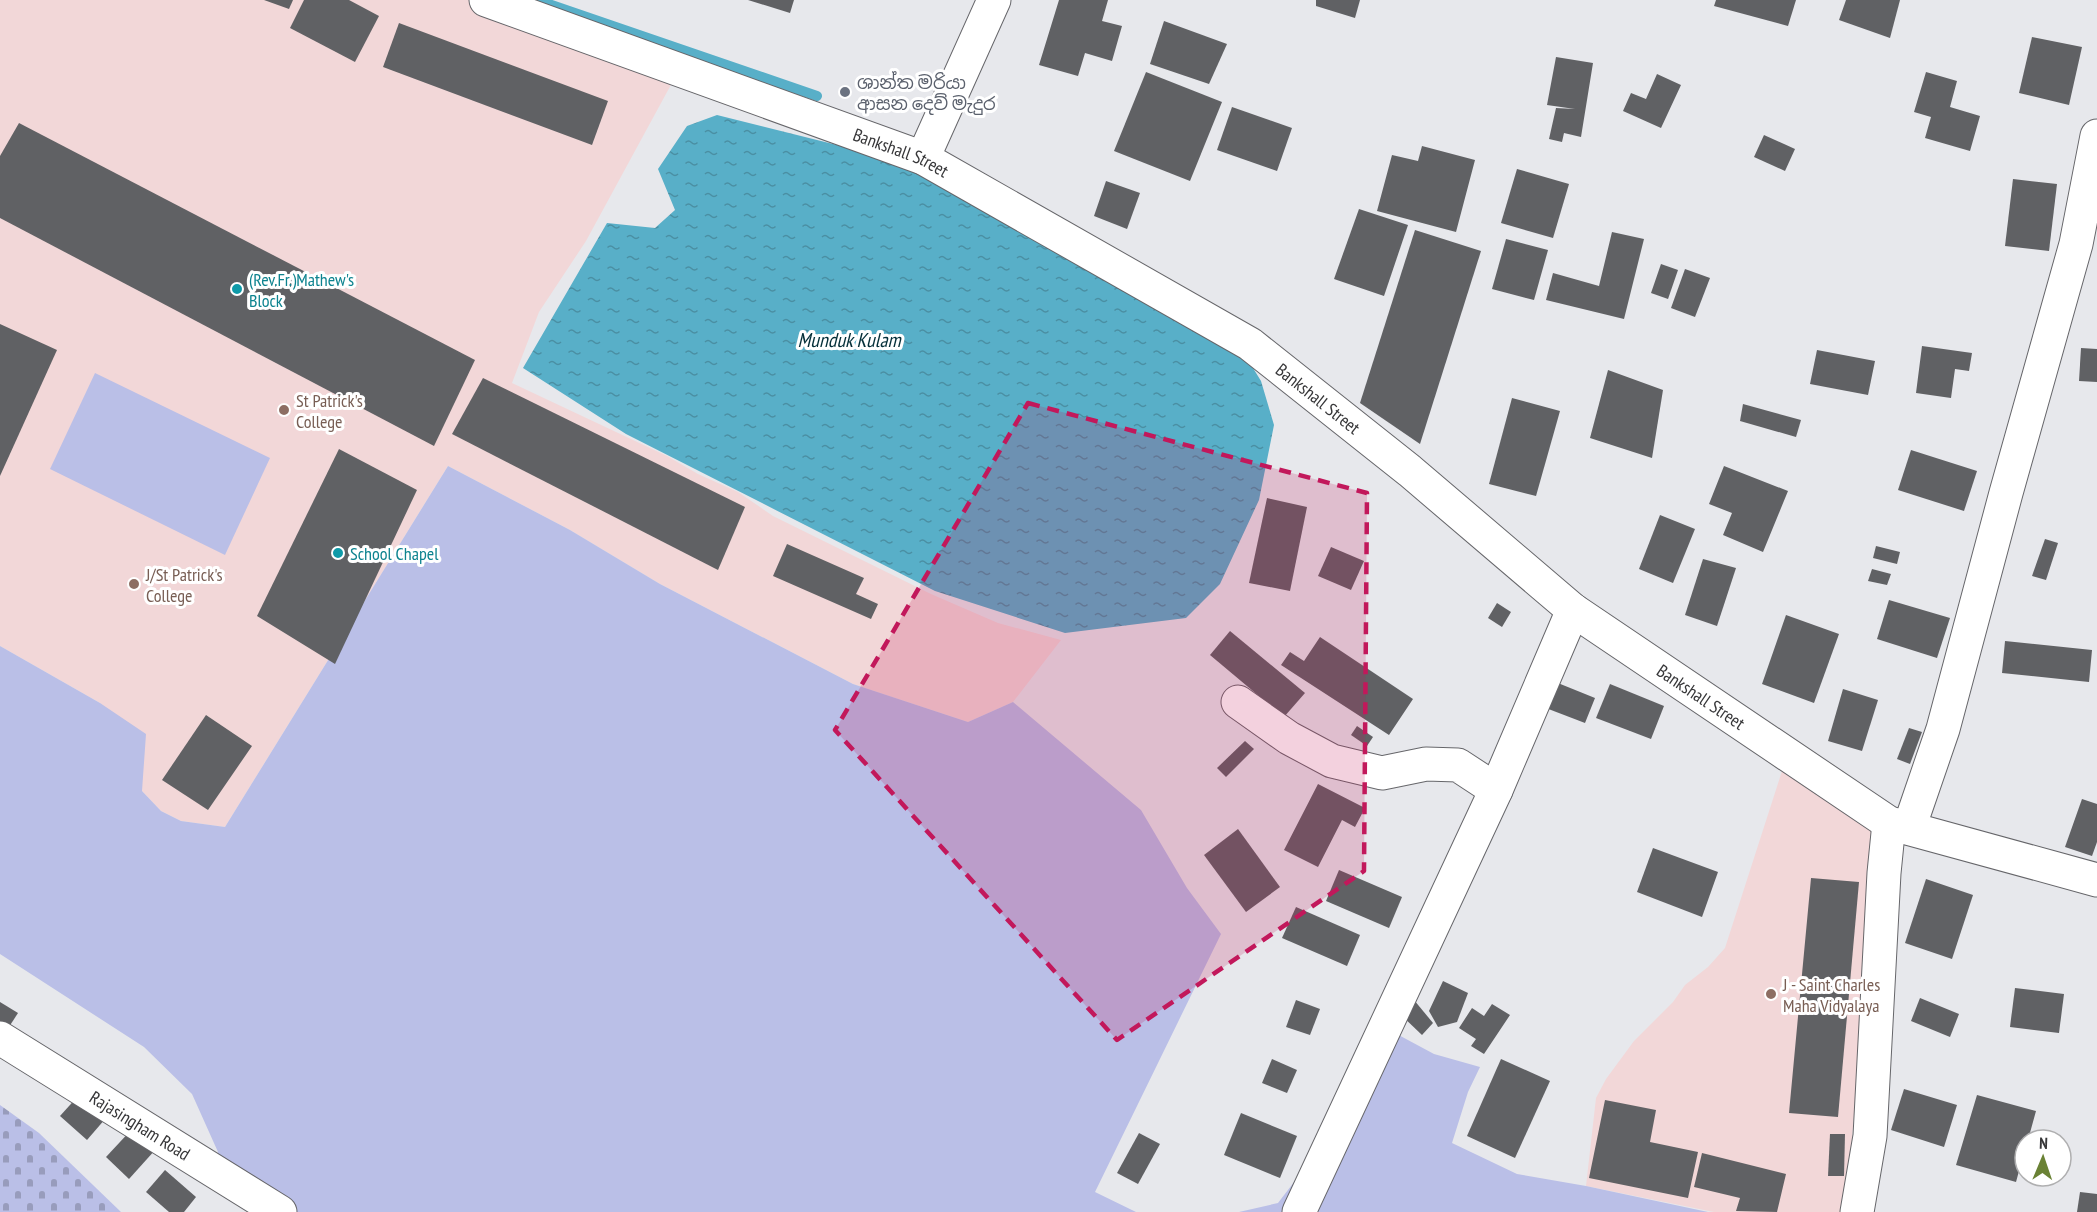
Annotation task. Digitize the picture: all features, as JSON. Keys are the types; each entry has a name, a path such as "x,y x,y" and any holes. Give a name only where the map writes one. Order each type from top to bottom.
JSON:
{"street":[{"name":"Bankshall Street","path":"486,0 923,158 1250,344 1410,471 1573,610 1899,825 2097,880"},
{"path":"923,158 994,0"},
{"path":"1857,1212 1870,1136 1884,873 1899,825 1943,729 2076,244 2097,136"},
{"path":"1299,1212 1496,790 1573,610"},
{"path":"1238,702 1289,738 1332,761 1382,773 1426,764 1458,765 1496,790"},
{"name":"Rajasingham Road","path":"0,1038 280,1212"}],"highlighted area":[{"path":"1028,403 1367,493 1364,871 1117,1040 835,730"}],"shaded area":[{"name":"St Patrick's College","path":"0,0 486,0 679,70 586,241 539,312 512,383 667,456 698,474 738,492 773,516 931,594 998,623 1061,640 1013,702 968,722 853,684 660,584 570,530 448,466 225,827 181,821 161,811 142,791 100,703 0,646"},
{"name":"J - Saint Charles Maha Vidyalaya","path":"1782,771 1877,833 1846,1212 1714,1212 1586,1186 1596,1098 1606,1079 1634,1041 1673,1002 1685,985 1708,967 1725,948"}],"green space":[{"path":"95,373 270,458 225,555 50,469"},
{"path":"448,466 570,530 660,584 853,684 968,722 1013,702 1141,810 1187,888 1221,934 1095,1192 1136,1212 280,1212 210,1169 218,1152 192,1094 144,1047 0,954 0,646 100,703 146,734 142,791 161,811 181,821 225,827"},
{"path":"1393,1032 1434,1054 1480,1067 1468,1092 1452,1143 1517,1174 1708,1212 1239,1212 1278,1203 1317,1152"},
{"path":"0,1105 39,1133 121,1212 0,1212"}],"water":[{"name":"Munduk Kulam","path":"717,115 917,165 1245,355 1261,381 1274,425 1259,500 1220,584 1186,618 1065,633 935,591 626,434 523,368 607,223 655,228 675,210 658,169 687,126"}],"building":[{"path":"264,0 293,0 289,9"},
{"path":"304,0 349,0 379,16 355,62 290,28"},
{"path":"748,0 794,0 790,13"},
{"path":"1059,0 1108,0 1102,21 1122,26 1112,61 1085,53 1078,76 1039,65"},
{"path":"1316,0 1360,0 1355,18 1316,6"},
{"path":"1716,0 1796,0 1788,26 1714,6"},
{"path":"1846,0 1900,0 1890,38 1839,20"},
{"path":"1164,21 1227,44 1209,84 1150,64"},
{"path":"399,23 608,101 592,145 383,67"},
{"path":"2032,37 2082,47 2069,105 2019,93"},
{"path":"1556,57 1593,63 1581,137 1564,133 1562,142 1549,139 1556,108 1575,109 1547,105"},
{"path":"1146,72 1222,102 1190,181 1114,151"},
{"path":"1926,72 1957,81 1950,107 1980,116 1970,151 1925,138 1931,117 1914,112"},
{"path":"1657,74 1681,85 1661,128 1623,111 1631,93 1646,99"},
{"path":"1232,107 1292,128 1277,171 1217,150"},
{"name":"(Rev.Fr.)Mathew's Block","path":"19,123 475,360 434,446 0,218 0,156"},
{"path":"1764,135 1795,149 1785,171 1754,157"},
{"path":"1422,146 1475,160 1456,232 1377,211 1392,155 1418,161"},
{"path":"1517,169 1569,184 1553,238 1501,223"},
{"path":"2013,179 2057,184 2049,251 2005,246"},
{"path":"1106,181 1140,193 1127,229 1094,216"},
{"path":"1359,209 1408,225 1384,296 1334,279"},
{"path":"1415,230 1481,251 1420,444 1360,403"},
{"path":"1612,232 1644,239 1624,319 1546,300 1553,273 1599,286"},
{"path":"1506,239 1548,250 1534,300 1492,289"},
{"path":"1661,264 1678,270 1668,299 1651,293"},
{"path":"1685,269 1710,278 1695,317 1671,308"},
{"path":"0,324 57,350 0,476"},
{"path":"1922,346 1972,353 1969,371 1955,369 1951,398 1916,393"},
{"path":"2081,348 2097,349 2097,382 2079,381"},
{"path":"1817,350 1875,361 1868,395 1810,384"},
{"path":"1608,370 1663,390 1652,458 1590,438"},
{"path":"483,378 745,507 718,570 452,434"},
{"path":"1512,398 1560,411 1536,496 1489,484"},
{"path":"1743,404 1801,420 1796,437 1740,421"},
{"name":"School Chapel","path":"339,449 417,490 335,664 257,616"},
{"path":"1911,450 1977,471 1964,511 1898,490"},
{"path":"1724,466 1788,491 1763,552 1723,535 1732,513 1709,504"},
{"path":"1267,498 1307,507 1290,591 1249,583"},
{"path":"1660,515 1695,529 1673,583 1639,569"},
{"path":"2045,539 2058,543 2046,580 2032,576"},
{"path":"787,544 864,578 856,594 878,604 871,619 773,576"},
{"path":"1876,546 1900,552 1897,564 1873,558"},
{"path":"1331,547 1364,561 1351,590 1318,576"},
{"path":"1703,559 1736,568 1717,626 1685,615"},
{"path":"1872,569 1891,574 1887,585 1868,581"},
{"path":"1889,600 1950,618 1937,658 1877,639"},
{"path":"1497,603 1511,612 1502,627 1488,618"},
{"path":"1786,615 1839,634 1814,703 1762,684"},
{"path":"1230,631 1305,693 1284,717 1210,655"},
{"path":"1320,637 1413,699 1389,735 1281,665 1290,652 1304,661"},
{"path":"2005,641 2092,650 2089,682 2002,673"},
{"path":"1548,679 1595,698 1585,723 1538,705"},
{"path":"1610,684 1664,706 1651,739 1596,718"},
{"path":"1843,689 1878,700 1862,751 1828,741"},
{"path":"206,715 252,746 208,810 162,780"},
{"path":"1357,726 1373,737 1367,746 1351,735"},
{"path":"1909,728 1922,732 1910,764 1897,759"},
{"path":"1245,741 1254,749 1226,777 1217,768"},
{"path":"1318,784 1365,808 1355,827 1342,820 1318,867 1284,850"},
{"path":"2082,799 2097,804 2097,842 2092,856 2065,847"},
{"path":"1238,829 1280,887 1246,912 1204,855"},
{"path":"1653,848 1718,872 1702,917 1637,892"},
{"path":"1339,870 1402,897 1389,928 1326,901"},
{"path":"1811,878 1859,882 1838,1117 1789,1113"},
{"path":"1926,879 1973,895 1952,959 1905,943"},
{"path":"1296,907 1360,935 1347,966 1282,938"},
{"path":"1443,981 1468,993 1457,1022 1438,1027 1429,1011"},
{"path":"2015,988 2064,994 2059,1033 2010,1027"},
{"path":"1920,998 1959,1014 1950,1037 1911,1021"},
{"path":"1296,1000 1320,1009 1310,1035 1286,1027"},
{"path":"1414,1000 1433,1023 1422,1035 1400,1014"},
{"path":"0,1002 18,1013 7,1030 0,1025"},
{"path":"1492,1004 1510,1015 1484,1054 1471,1046 1476,1039 1459,1028 1472,1008 1484,1016"},
{"path":"1272,1059 1297,1070 1287,1093 1262,1083"},
{"path":"1501,1059 1550,1081 1515,1158 1467,1136"},
{"path":"1904,1089 1957,1105 1944,1147 1891,1130"},
{"path":"79,1095 106,1118 87,1140 60,1116"},
{"path":"1977,1095 2036,1111 2031,1128 2013,1128 2013,1181 1956,1165"},
{"path":"1605,1100 1656,1110 1650,1142 1698,1152 1688,1198 1589,1178"},
{"path":"1241,1113 1297,1136 1280,1178 1224,1155"},
{"path":"133,1128 156,1149 129,1179 106,1157"},
{"path":"1139,1133 1160,1144 1138,1184 1117,1173"},
{"path":"1830,1134 1845,1134 1844,1176 1828,1176"},
{"path":"1702,1153 1786,1174 1777,1212 1736,1211 1740,1198 1694,1187"},
{"path":"165,1170 196,1197 184,1212 169,1212 146,1192"},
{"path":"2080,1192 2097,1194 2097,1212 2077,1212"}],"waterway":[{"path":"537,0 817,96"}],"place":[{"name":"ශාන්ත මරියා ආසන දෙව් මැදුර","path":"845,92"},
{"name":"(Rev.Fr.)Mathew's Block","path":"237,289"},
{"name":"St Patrick's College","path":"284,410"},
{"name":"School Chapel","path":"338,553"},
{"name":"J/St Patrick's College","path":"134,584"},
{"name":"J - Saint Charles Maha Vidyalaya","path":"1771,994"}]}
